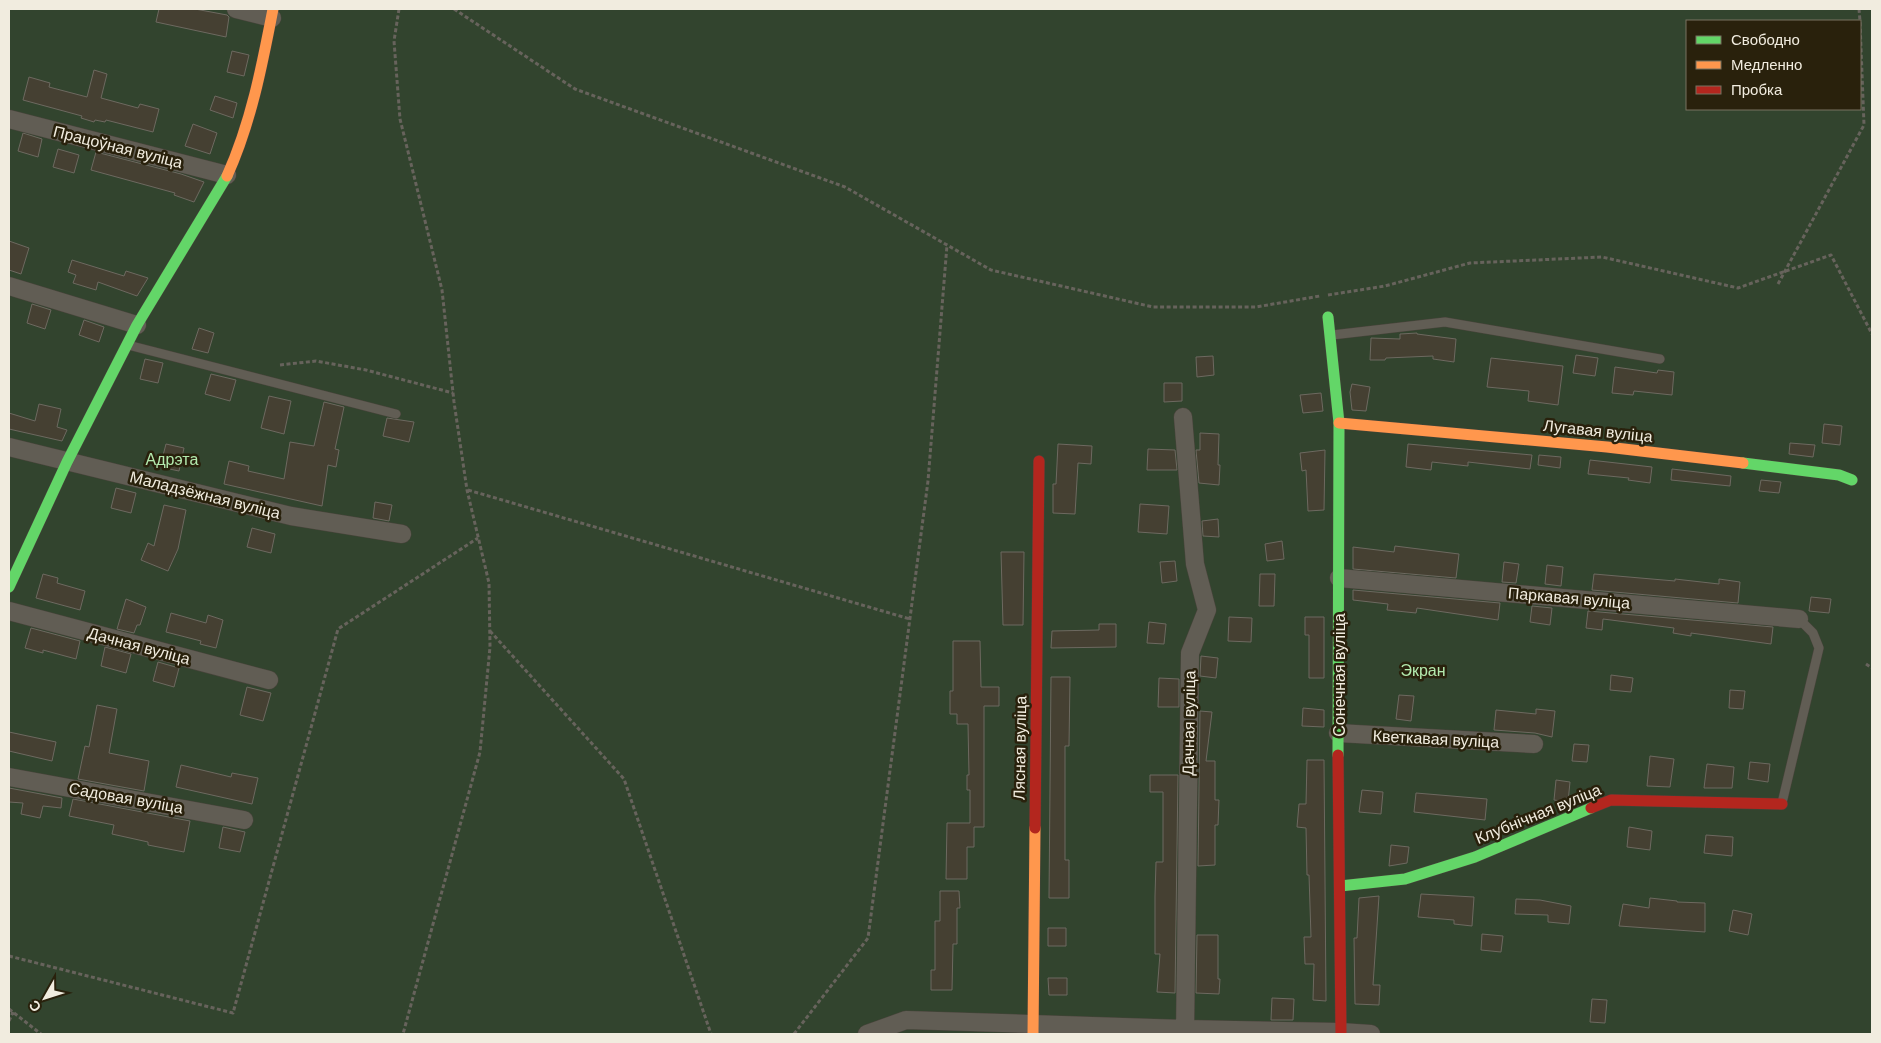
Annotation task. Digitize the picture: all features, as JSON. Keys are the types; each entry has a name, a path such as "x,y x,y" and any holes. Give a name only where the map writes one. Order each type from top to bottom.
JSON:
{"street":[{"path":"9,587 67,462 137,324 227,175 240,144 261,72 273,13 236,9"},
{"name":"Працоўная вуліца","path":"9,119 227,175"},
{"path":"9,286 137,324"},
{"name":"Сонечная вуліца","path":"1328,317 1339,423 1338,733 1341,1033"},
{"name":"Дачная вуліца","path":"1183,417 1195,564 1207,610 1190,653 1185,1032"},
{"name":"Лугавая вуліца","path":"1339,423 1607,447 1839,475 1852,480"},
{"name":"Маладзёжная вуліца","path":"9,447 291,516 402,534"},
{"name":"Лясная вуліца","path":"1033,1029 1039,461"},
{"name":"Паркавая вуліца","path":"1340,578 1799,618"},
{"name":"Дачная вуліца","path":"9,610 269,680"},
{"name":"Кветкавая вуліца","path":"1338,733 1534,744"},
{"name":"Садовая вуліца","path":"9,777 244,820"},
{"name":"Клубнічная вуліца","path":"1340,886 1405,879 1475,857 1611,800 1782,804"},
{"path":"867,1034 906,1020 1033,1029 1371,1034"}],"lane":[{"path":"1330,335 1445,322 1660,358"},
{"path":"127,344 396,414"},
{"path":"1782,804 1819,648 1813,633 1799,618"}],"path":[{"path":"399,9 394,41 400,119 442,290 453,393 467,490 489,583 490,630 480,752 403,1034"},
{"path":"454,9 575,89 845,187 991,270 1153,307 1256,307 1385,286 1470,263 1602,257 1738,288 1831,255 1872,334"},
{"path":"1778,284 1864,125 1861,48"},
{"path":"794,1034 868,938 928,481 947,245"},
{"path":"280,365 316,361 366,370 453,393"},
{"path":"467,490 910,619"},
{"path":"490,630 624,779 711,1034"},
{"path":"1866,664 1872,668"},
{"path":"9,1009 41,1034"},
{"path":"9,1021 13,1012"}],"green space":[{"path":"9,9 1872,9 1872,1034 9,1034"}],"building":[{"path":"159,9 195,9 227,15 229,17 226,37 156,22"},
{"path":"232,51 249,55 244,76 227,72"},
{"path":"94,70 107,74 101,98 138,108 140,104 159,109 153,132 106,120 105,122 95,120 94,122 81,118 82,116 23,100 29,77 50,83 49,87 87,97"},
{"path":"215,96 237,103 233,118 210,110"},
{"path":"193,124 217,133 210,154 185,146"},
{"path":"23,133 42,139 38,157 18,151"},
{"path":"58,149 79,155 74,173 53,167"},
{"path":"96,152 181,174 204,182 194,202 174,195 175,193 91,170"},
{"path":"9,241 29,248 21,274 9,270"},
{"path":"72,260 124,276 126,271 148,278 137,296 98,282 96,290 73,283 76,275 68,272"},
{"path":"32,304 51,310 45,329 27,323"},
{"path":"84,320 104,327 99,342 79,335"},
{"path":"199,328 214,333 208,353 192,349"},
{"path":"1417,333 1456,339 1454,362 1433,359 1433,356 1370,360 1371,338 1400,339 1400,334"},
{"path":"1576,355 1598,358 1595,376 1573,373"},
{"path":"1213,356 1214,375 1197,377 1196,357"},
{"path":"1491,358 1563,366 1558,405 1528,401 1529,391 1487,387"},
{"path":"145,359 163,363 158,383 140,379"},
{"path":"1615,367 1657,373 1658,370 1674,372 1672,395 1634,391 1633,395 1612,393"},
{"path":"211,374 236,380 230,401 205,394"},
{"path":"1164,383 1182,383 1182,401 1164,402"},
{"path":"1352,384 1370,387 1366,411 1352,410 1350,392"},
{"path":"1321,393 1323,411 1303,413 1300,395"},
{"path":"269,396 291,401 284,434 261,428"},
{"path":"324,402 344,407 335,449 339,450 336,467 328,465 322,506 224,484 229,461 249,466 248,471 284,479 290,442 314,446"},
{"path":"39,404 61,409 57,427 67,430 62,441 9,429 9,413 35,421"},
{"path":"387,418 414,422 409,442 383,436"},
{"path":"1824,424 1842,426 1840,445 1822,443"},
{"path":"1200,433 1219,434 1219,485 1199,483 1196,450 1200,450"},
{"path":"1790,443 1815,445 1813,457 1789,454"},
{"path":"166,444 184,448 179,471 160,467"},
{"path":"1058,444 1092,446 1091,464 1078,463 1075,514 1053,513 1053,484 1056,484"},
{"path":"1408,444 1532,455 1530,469 1468,462 1468,466 1432,462 1431,470 1406,467"},
{"path":"1148,449 1175,450 1177,470 1147,470"},
{"path":"1325,450 1324,510 1308,511 1306,470 1302,471 1300,453"},
{"path":"1539,455 1561,457 1560,468 1538,465"},
{"path":"1590,460 1652,467 1650,483 1628,480 1629,478 1588,474"},
{"path":"1672,469 1731,476 1730,486 1671,480"},
{"path":"1761,480 1781,482 1779,493 1759,491"},
{"path":"116,488 136,493 131,513 111,508"},
{"path":"375,502 392,505 389,521 373,518"},
{"path":"1140,504 1169,506 1167,534 1138,532"},
{"path":"164,505 186,510 178,549 168,571 141,560 148,543 154,546"},
{"path":"1218,519 1219,537 1203,536 1202,521"},
{"path":"252,528 275,534 271,553 247,547"},
{"path":"1282,541 1284,559 1267,561 1265,544"},
{"path":"1395,546 1459,554 1456,578 1353,569 1353,547 1394,552"},
{"path":"1001,552 1024,552 1023,625 1003,625"},
{"path":"1175,561 1177,581 1162,583 1160,562"},
{"path":"1504,562 1519,564 1516,583 1502,582"},
{"path":"1547,565 1563,567 1561,586 1545,584"},
{"path":"43,574 58,578 57,583 85,591 80,610 36,598"},
{"path":"1260,574 1275,574 1274,606 1259,606"},
{"path":"1594,574 1719,584 1719,579 1740,582 1738,603 1592,590"},
{"path":"1353,590 1500,603 1498,620 1417,608 1416,613 1387,610 1388,604 1353,600"},
{"path":"1811,597 1831,599 1829,613 1809,611"},
{"path":"126,599 146,607 140,625 137,625 134,633 117,629"},
{"path":"1532,606 1552,608 1550,625 1530,622"},
{"path":"1588,611 1773,627 1771,644 1691,633 1691,636 1673,633 1674,628 1603,619 1602,630 1586,628"},
{"path":"171,613 206,623 208,615 223,620 216,648 200,644 201,641 166,632"},
{"path":"1229,617 1252,618 1251,642 1228,641"},
{"path":"1305,617 1324,617 1324,678 1309,678 1309,635 1305,635"},
{"path":"1149,622 1166,624 1164,644 1147,643"},
{"path":"1099,624 1116,624 1116,647 1051,648 1052,631 1099,630"},
{"path":"31,628 80,641 76,659 43,650 43,653 25,648"},
{"path":"953,641 980,641 981,687 999,687 999,706 984,706 984,827 974,827 974,847 967,847 967,879 946,879 947,823 970,823 970,790 967,790 967,775 969,775 968,724 957,724 957,714 950,714 950,691 953,691"},
{"path":"105,647 131,654 126,673 101,666"},
{"path":"1201,656 1218,658 1216,678 1200,676"},
{"path":"158,662 179,668 174,687 153,681"},
{"path":"1611,675 1633,678 1631,692 1610,690"},
{"path":"1051,677 1070,677 1069,746 1065,746 1065,860 1069,860 1069,898 1049,898"},
{"path":"1159,678 1179,679 1179,707 1158,707"},
{"path":"247,687 271,693 263,721 240,715"},
{"path":"1730,690 1745,691 1743,709 1729,708"},
{"path":"1399,695 1414,696 1411,721 1396,719"},
{"path":"97,705 117,709 109,753 149,761 144,791 78,779 85,746 89,747"},
{"path":"1303,708 1324,710 1324,727 1302,726"},
{"path":"1536,709 1555,711 1552,737 1535,733 1494,730 1496,710 1536,714"},
{"path":"1200,711 1212,712 1206,761 1215,761 1215,800 1219,800 1218,825 1215,825 1215,865 1198,866"},
{"path":"9,732 56,742 52,761 9,751"},
{"path":"1574,744 1589,745 1587,762 1572,761"},
{"path":"1650,756 1674,759 1670,787 1647,786"},
{"path":"1307,760 1324,760 1326,1001 1313,1000 1314,964 1305,964 1304,937 1311,937 1309,875 1307,875 1306,828 1297,827 1299,804 1306,804"},
{"path":"1750,762 1770,764 1768,782 1748,779"},
{"path":"1707,764 1734,767 1732,788 1704,788"},
{"path":"181,765 231,777 232,773 258,778 252,804 176,787"},
{"path":"1150,775 1178,775 1175,993 1157,992 1160,954 1155,954 1156,862 1163,862 1163,792 1150,792"},
{"path":"1556,780 1570,782 1568,802 1554,800"},
{"path":"9,788 62,798 61,808 43,806 40,818 21,814 23,803 9,802"},
{"path":"1362,790 1383,792 1381,814 1359,812"},
{"path":"1416,793 1487,799 1485,820 1414,812"},
{"path":"73,799 190,821 184,852 148,845 148,842 112,834 114,825 69,816"},
{"path":"223,827 245,832 240,852 219,848"},
{"path":"1629,827 1652,831 1650,850 1627,847"},
{"path":"1706,835 1733,837 1732,856 1704,853"},
{"path":"1391,845 1409,847 1407,863 1389,866"},
{"path":"940,891 959,891 960,908 957,908 957,944 953,944 952,990 931,990 931,970 935,970 935,921 940,921"},
{"path":"1421,894 1474,897 1472,926 1454,924 1454,920 1418,917"},
{"path":"1379,896 1373,985 1380,985 1379,1005 1355,1004 1354,938 1357,938 1359,898"},
{"path":"1650,898 1677,902 1705,903 1705,932 1619,926 1623,904 1649,908"},
{"path":"1516,899 1540,900 1571,906 1569,924 1548,922 1548,915 1515,914"},
{"path":"1733,910 1752,914 1748,935 1729,931"},
{"path":"1048,928 1066,928 1066,946 1048,946"},
{"path":"1482,934 1503,936 1501,952 1481,950"},
{"path":"1197,935 1218,935 1219,994 1196,993"},
{"path":"1048,978 1067,978 1067,995 1049,995"},
{"path":"1272,998 1294,999 1293,1020 1271,1020"},
{"path":"1592,999 1607,1000 1605,1023 1590,1022"}],"traffic: fast":[{"path":"9,587 67,462 137,325 227,176"},
{"path":"1328,317 1339,423 1338,755"},
{"path":"1743,463 1839,475 1852,480"},
{"path":"1340,886 1405,879 1475,857 1591,808"}],"traffic: slow":[{"path":"227,176 249,115 273,9"},
{"path":"1339,423 1607,447 1743,463"},
{"path":"1033,1034 1035,828"}],"traffic: jam":[{"path":"1035,828 1039,461"},
{"path":"1338,755 1341,1034"},
{"path":"1591,808 1611,800 1782,804"}],"park label":[{"name":"Адрэта","path":"172,459"},
{"name":"Экран","path":"1423,670"}]}
